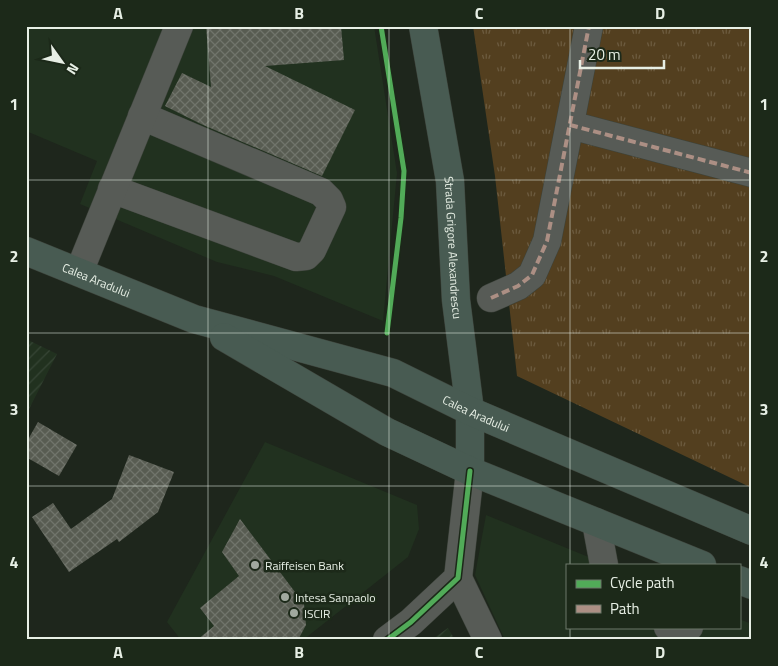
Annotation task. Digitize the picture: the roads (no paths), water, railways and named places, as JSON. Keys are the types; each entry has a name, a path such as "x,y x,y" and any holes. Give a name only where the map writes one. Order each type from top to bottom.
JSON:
{"main road":[{"name":"Strada Grigore Alexandrescu","path":"423,26 450,181 456,300 470,411 470,471"},
{"name":"Calea Aradului","path":"26,251 194,319 393,373 470,411 752,531"},
{"name":"Calea Aradului","path":"194,319 387,432 470,471 700,564"},
{"path":"740,580 752,585"}],"street":[{"path":"79,272 178,26"},
{"path":"491,298 518,286 532,275 547,241 589,26"},
{"path":"112,189 296,257 306,256 312,250 332,207 329,200 321,192 142,116"},
{"path":"570,125 752,173"},
{"path":"470,471 458,578 488,640"},
{"path":"596,522 604,564"},
{"path":"388,640 411,622 458,578"}],"place":[{"name":"Raiffeisen Bank","path":"255,565"},
{"name":"Intesa Sanpaolo","path":"285,597"},
{"name":"ISCIR","path":"294,613"}]}
